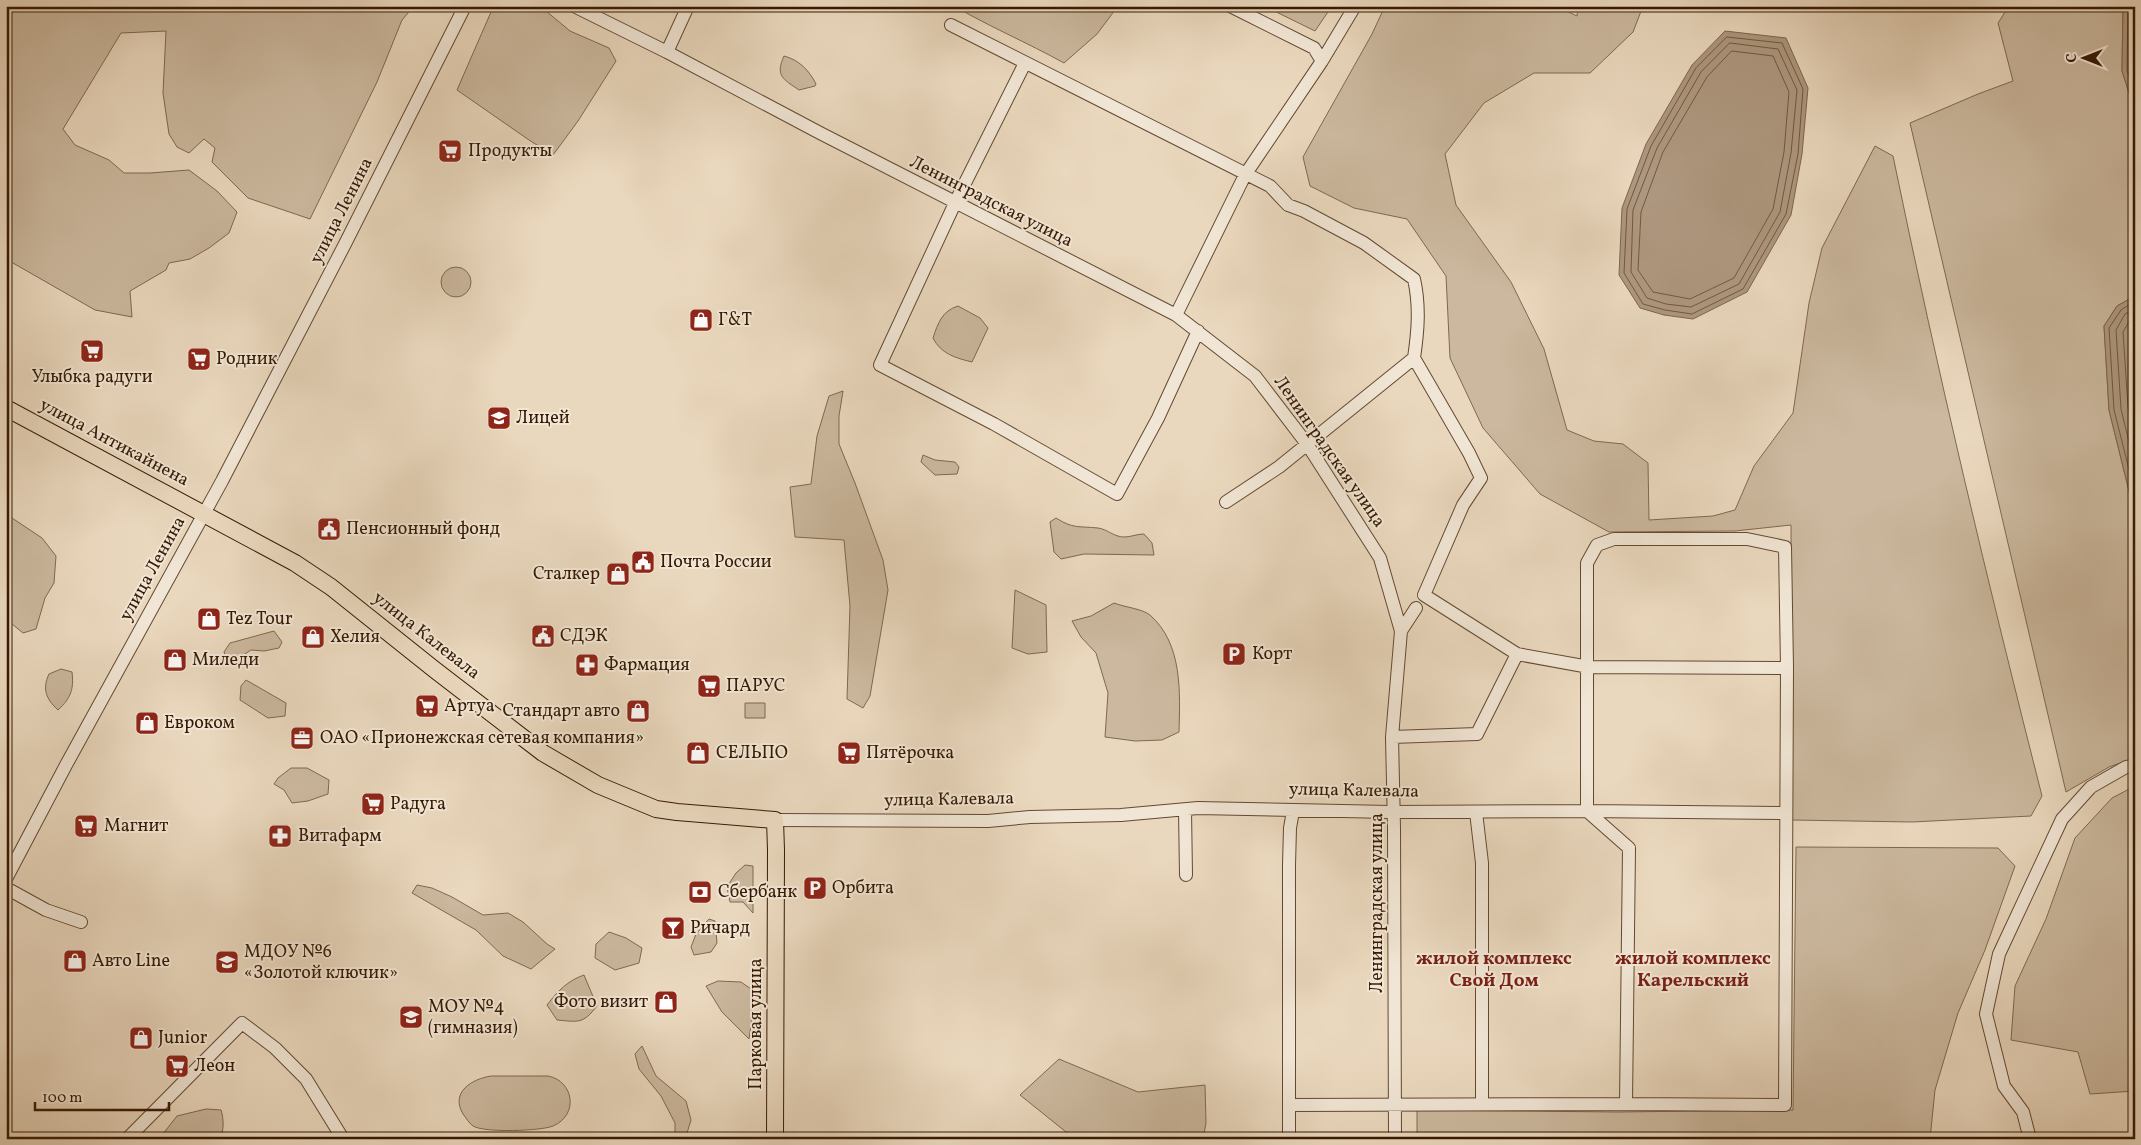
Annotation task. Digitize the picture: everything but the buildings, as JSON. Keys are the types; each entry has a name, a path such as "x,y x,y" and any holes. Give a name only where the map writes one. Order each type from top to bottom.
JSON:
{"main road":[{"name":"улица Антикайнена","path":"6,408 203,513"},
{"name":"улица Калевала","path":"203,513 295,563 331,587 543,753 598,785 656,809 775,820"},
{"name":"Парковая улица","path":"775,820 775,1139"}],"street":[{"name":"улица Ленина","path":"6,879 222,481 346,242 464,6"},
{"name":"Ленинградская улица","path":"574,6 667,52 1176,316 1255,376 1307,444 1380,558 1401,631 1392,737 1395,1139"},
{"path":"667,52 688,6"},
{"path":"1230,6 1314,48 1322,61"},
{"path":"1176,316 1245,175 1322,61 1355,6"},
{"path":"951,25 1270,186 1288,205 1304,211 1364,243 1414,279 1418,296 1419,328 1414,358 1469,453 1481,478 1463,505 1424,594 1517,654 1589,667 1787,668"},
{"path":"1025,63 955,203 880,365 994,424 1117,494 1158,418 1198,331"},
{"path":"1226,502 1279,467 1414,358"},
{"path":"1289,1105 1784,1104 1787,668 1785,547 1747,539 1614,539 1597,545 1587,562 1589,667 1587,811 1630,848 1626,1104"},
{"path":"1401,631 1416,608"},
{"path":"1392,737 1477,734 1517,654"},
{"path":"2030,1139 2023,1112 2004,1086 1986,1014 1999,954 2062,819 2091,787 2126,767 2135,765"},
{"path":"1185,810 1186,875"},
{"name":"улица Калевала","path":"775,820 988,821 1030,817 1121,815 1185,810 1786,813"},
{"path":"1289,1139 1290,828 1294,811"},
{"path":"1476,812 1482,863 1482,1104"},
{"path":"6,888 46,910 81,922"},
{"path":"127,1139 242,1023 275,1048 306,1079 343,1139"}],"shaded area":[{"path":"6,6 414,6 402,20 377,82 310,219 248,198 212,162 215,148 204,139 189,153 177,147 169,134 163,93 166,31 121,33 63,129 75,145 109,160 124,173 189,170 217,191 237,212 229,233 209,248 190,259 169,263 166,270 130,291 132,317 95,310 6,259"},
{"path":"496,6 540,6 570,31 609,48 616,61 578,121 553,155 457,90 491,12"},
{"path":"954,6 1118,6 1097,34 1064,63"},
{"path":"1264,6 1332,6 1315,31"},
{"path":"1385,6 1556,6 1577,16 1578,6 1643,6 1633,32 1590,73 1534,73 1484,103 1445,154 1456,205 1511,282 1544,349 1567,430 1594,441 1623,444 1648,463 1649,520 1713,516 1735,510 1754,466 1793,413 1809,303 1822,248 1875,146 1893,156 1964,477 2042,796 2031,816 1912,822 1792,820 1791,525 1735,531 1609,532 1540,494 1483,428 1450,358 1446,276 1407,219 1354,208 1310,186 1303,157 1372,34"},
{"path":"2009,6 2123,6 2122,71 2135,111 2135,296 2117,306 2104,326 2109,410 2130,495 2135,505 2135,758 2109,767 2066,792 1910,123 2013,81 1998,23"},
{"path":"784,56 803,66 816,84 815,86 799,90 785,80 780,68"},
{"path":"456,267 462,268 470,276 470,288 462,296 456,297 450,296 442,288 441,282 442,276 450,268"},
{"path":"958,306 980,318 988,328 972,362 945,352 933,338 944,314"},
{"path":"843,391 839,416 839,444 883,560 888,590 870,696 863,708 847,699 850,606 844,540 795,537 790,487 811,484 817,436 829,396"},
{"path":"923,455 935,460 955,462 959,467 957,474 935,475 921,462"},
{"path":"6,514 42,538 56,556 54,583 45,598 36,629 23,633 6,619"},
{"path":"1056,518 1076,526 1101,529 1120,537 1144,534 1152,543 1154,555 1084,554 1061,559 1054,552 1050,522"},
{"path":"1015,590 1046,605 1047,652 1028,654 1012,648"},
{"path":"1114,603 1143,611 1150,615 1169,640 1174,654 1179,685 1179,732 1162,740 1135,741 1105,737 1108,693 1096,653 1081,637 1072,621 1091,616"},
{"path":"274,631 282,642 279,648 264,651 251,650 239,658 227,660 224,652 230,643"},
{"path":"61,669 72,672 72,683 69,697 58,710 46,694 46,684 49,674"},
{"path":"246,680 286,703 285,716 268,718 240,700 241,686"},
{"path":"745,703 765,703 765,718 745,718"},
{"path":"291,768 307,768 329,780 328,794 308,801 292,803 284,790 274,784 278,778"},
{"path":"2135,786 2135,1091 2090,1094 2078,1052 2011,1040 2015,986 2046,919 2075,838 2112,798"},
{"path":"1796,847 1998,848 2015,866 1985,950 1958,1013 1935,1090 1930,1139 1417,1139 1417,1110 1617,1112 1793,1110"},
{"path":"745,865 753,866 753,913 743,902 730,902 727,887 736,873"},
{"path":"417,885 432,888 452,897 483,915 508,913 523,922 555,949 531,969 503,956 476,930 412,893"},
{"path":"709,919 715,921 717,943 711,952 694,955 691,947 696,934"},
{"path":"609,932 626,938 642,948 639,963 615,970 595,958 596,944"},
{"path":"584,975 597,1006 588,1016 580,1021 557,1020 547,1005 563,987"},
{"path":"718,981 741,982 751,989 752,1019 749,1039 722,1012 706,986"},
{"path":"642,1046 656,1076 686,1101 691,1120 687,1139 675,1139 675,1123 661,1096 639,1069 635,1054"},
{"path":"1059,1059 1138,1092 1205,1085 1206,1123 1203,1139 1070,1139 1071,1136 1020,1095"},
{"path":"491,1076 548,1076 557,1079 568,1091 570,1107 567,1114 561,1121 547,1128 488,1130 473,1126 463,1114 460,1106 459,1099 461,1093 477,1080"},
{"path":"206,1109 221,1110 223,1125 220,1139 159,1139 177,1116"}],"water":[{"path":"2123,6 2135,6 2135,111 2122,71"},
{"path":"1725,31 1786,38 1808,88 1802,154 1791,215 1747,292 1693,319 1664,315 1640,308 1619,275 1622,208 1646,144 1692,65"},
{"path":"2135,296 2135,505 2130,495 2109,410 2104,326 2117,306"}],"place":[{"name":"Продукты","path":"450,151"},
{"name":"Г&Т","path":"701,320"},
{"name":"Улыбка радуги","path":"92,351"},
{"name":"Родник","path":"199,359"},
{"name":"Лицей","path":"499,418"},
{"name":"Пенсионный фонд","path":"329,529"},
{"name":"Почта России","path":"643,562"},
{"name":"Сталкер","path":"618,574"},
{"name":"Tez Tour","path":"209,619"},
{"name":"СДЭК","path":"543,636"},
{"name":"Хелия","path":"313,637"},
{"name":"Корт","path":"1234,654"},
{"name":"Миледи","path":"175,660"},
{"name":"Фармация","path":"587,665"},
{"name":"ПАРУС","path":"709,686"},
{"name":"Артуа","path":"427,706"},
{"name":"Стандарт авто","path":"638,711"},
{"name":"Евроком","path":"147,723"},
{"name":"ОАО «Прионежская сетевая компания»","path":"302,738"},
{"name":"СЕЛЬПО","path":"698,753"},
{"name":"Пятёрочка","path":"849,753"},
{"name":"Радуга","path":"373,804"},
{"name":"Магнит","path":"86,826"},
{"name":"Витафарм","path":"280,836"},
{"name":"Орбита","path":"815,888"},
{"name":"Сбербанк","path":"700,892"},
{"name":"Ричард","path":"673,928"},
{"name":"Авто Line","path":"75,961"},
{"name":"МДОУ №6 «Золотой ключик»","path":"227,962"},
{"name":"Фото визит","path":"666,1002"},
{"name":"МОУ №4 (гимназия)","path":"411,1017"},
{"name":"Junior","path":"141,1038"},
{"name":"Леон","path":"177,1066"}],"district":[{"name":"жилой комплекс Свой Дом","path":"1494,970"},
{"name":"жилой комплекс Карельский","path":"1693,970"}]}
